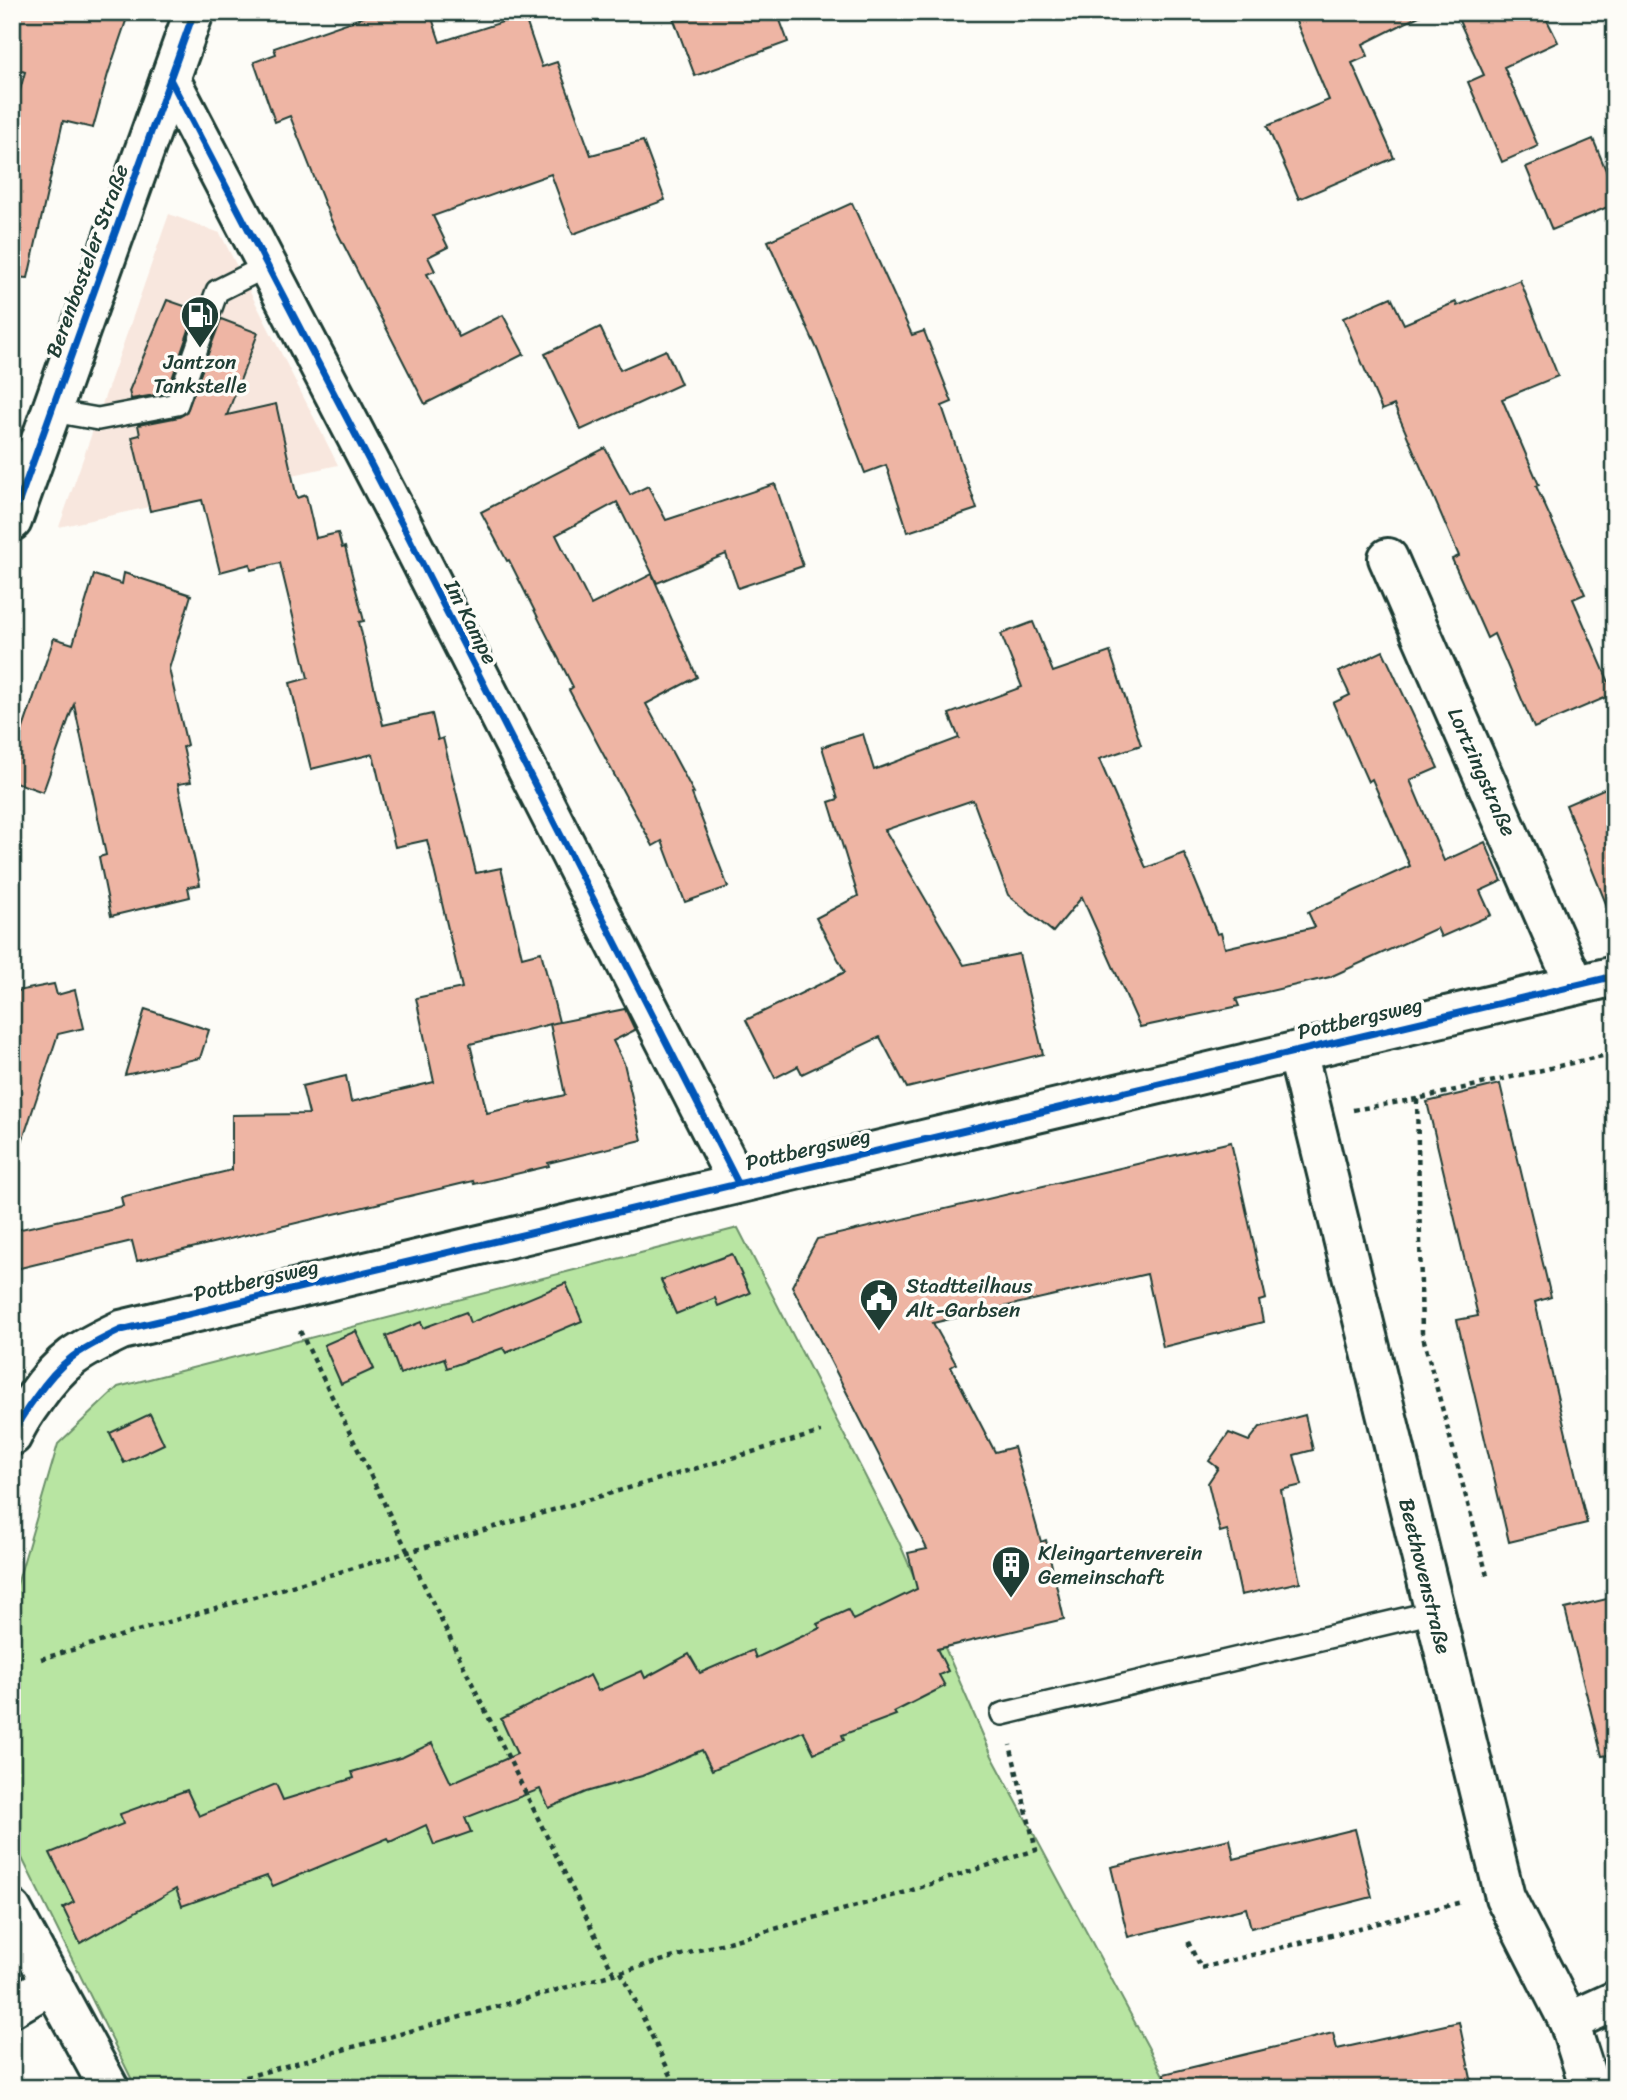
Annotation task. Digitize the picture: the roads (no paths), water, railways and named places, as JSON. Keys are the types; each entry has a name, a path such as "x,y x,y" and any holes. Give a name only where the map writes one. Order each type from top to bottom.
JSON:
{"street":[{"name":"Berenbosteler Straße","path":"12,521 20,477 52,411 194,12"},
{"name":"Im Kampe","path":"170,79 401,522 738,1183"},
{"name":"Lortzingstraße","path":"1388,558 1575,985"},
{"name":"Pottbergsweg","path":"12,1436 17,1423 53,1371 83,1348 121,1331 1615,976"},
{"name":"Beethovenstraße","path":"1297,1051 1504,1891 1569,2022 1590,2088"},
{"path":"12,1910 109,2088"},
{"path":"12,2007 54,1983"},
{"path":"1569,2022 1615,2001"}],"lane":[{"path":"52,411 99,419 177,404 217,291 267,266"},
{"path":"1002,1714 1434,1612"}],"place":[{"name":"Jantzon Tankstelle","path":"200,349"},
{"name":"Stadtteilhaus Alt-Garbsen","path":"879,1332"},
{"name":"Kleingartenverein Gemeinschaft","path":"1011,1599"}]}
